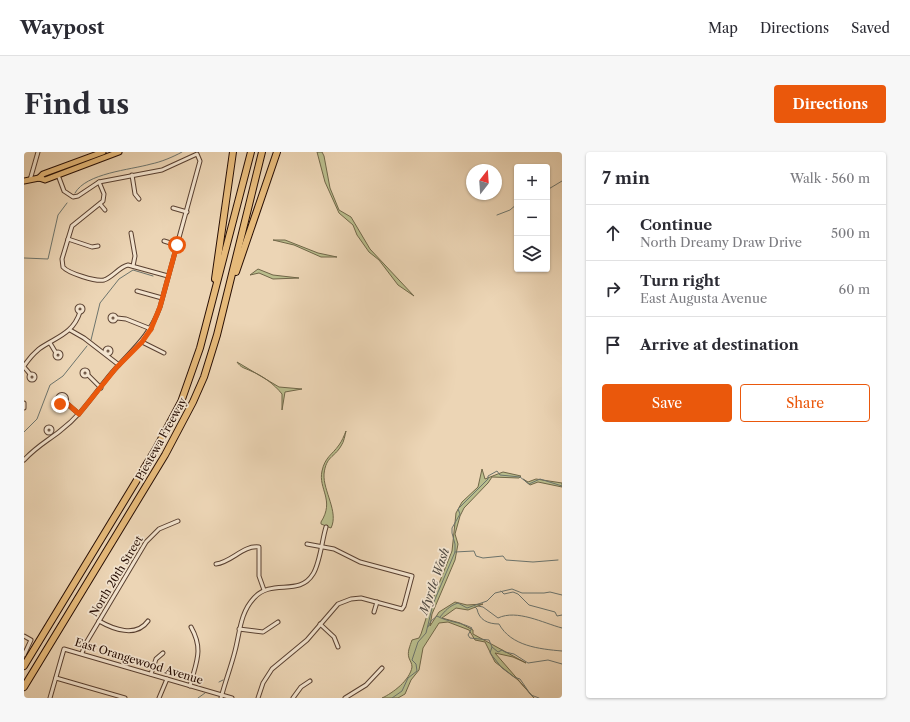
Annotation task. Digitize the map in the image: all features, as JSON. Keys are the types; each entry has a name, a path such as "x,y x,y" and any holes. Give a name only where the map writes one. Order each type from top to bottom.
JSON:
{"highway":[{"path":"210,307 233,152"},
{"name":"Piestewa Freeway","path":"24,666 173,417 192,373 251,152"},
{"name":"Piestewa Freeway","path":"24,687 183,424 204,377 224,308 262,152"},
{"path":"224,308 277,152"}],"main road":[{"path":"40,178 44,174 103,152"},
{"path":"24,181 40,178 45,180 119,152"}],"street":[{"path":"30,180 38,152"},
{"path":"24,460 37,446 79,414 119,365 142,342 151,329 162,298 200,168 200,161 197,154 162,170 99,182 78,196 73,197 64,191 55,170"},
{"path":"162,170 164,175"},
{"path":"132,176 135,194 139,200"},
{"path":"99,182 104,194 100,204 74,224 62,259 62,267 68,271 97,280 105,280 123,266 133,266 168,276"},
{"path":"100,204 105,210"},
{"path":"173,208 187,212"},
{"path":"131,233 135,256 133,266"},
{"path":"68,239 92,247 98,246"},
{"path":"164,241 177,245"},
{"path":"137,291 162,298"},
{"path":"30,374 24,366 38,349 70,330 80,312"},
{"path":"117,318 126,319 151,329"},
{"path":"70,330 92,344 119,365"},
{"path":"142,342 164,353"},
{"path":"50,343 56,353"},
{"path":"88,375 101,388"},
{"path":"64,401 79,414"},
{"path":"24,403 24,408"},
{"name":"North 20th Street","path":"82,653 86,643 150,537 164,526 178,521"},
{"path":"221,696 234,653 239,629 246,610 256,596 264,590 277,587 290,588 307,581 314,574 326,527"},
{"path":"258,698 263,683 272,669 307,640 332,609 343,601 356,598 402,609 412,580 412,576 360,562 334,550 321,546 307,544"},
{"path":"216,564 222,563 248,547 260,547 258,576 264,590"},
{"path":"374,612 377,602"},
{"path":"99,621 110,627 127,631 143,628 148,621"},
{"path":"239,629 263,632 278,622"},
{"path":"320,624 334,637 338,647"},
{"path":"190,686 198,654 196,637 191,627"},
{"path":"24,655 31,640 25,636"},
{"name":"East Orangewood Avenue","path":"56,678 64,649 232,698"},
{"path":"151,674 156,659 164,653"},
{"path":"345,698 366,685 382,668"},
{"path":"50,698 56,678 125,698"},
{"path":"159,698 168,679"},
{"path":"293,698 301,687 310,681"}],"green space":[{"path":"317,152 322,152 324,156 330,188 339,210 351,217 370,249 414,296 398,285 379,260 369,252 357,235 353,225 339,213 325,182"},
{"path":"273,240 285,240 318,253 337,257 321,257 294,245"},
{"path":"258,269 273,275 299,278 273,279 259,273 250,275"},
{"path":"237,362 256,373 242,367"},
{"path":"266,379 279,387 302,389 285,392 282,410 282,394"},
{"path":"346,431 342,444 328,460 324,474 324,481 333,515 331,528 321,524 325,514 326,501 321,477 325,462 340,443"},
{"path":"482,469 485,479 503,472 521,476 519,478 492,477 464,508 455,534 458,544 455,560 432,614 430,626 439,612 455,602 467,605 483,604 468,610 456,608 442,618 460,623 473,630 473,634 526,663 513,657 495,653 534,698 518,680 495,662 485,642 475,640 469,630 448,622 439,623 423,648 419,670 411,680 405,694 398,698 382,698 400,686 411,672 412,666 408,656 409,649 412,640 419,638 421,634 430,606 452,551 456,513 462,502 478,487"},
{"path":"523,479 528,482 536,479 562,483 562,487 538,482 530,485"}],"waterway":[{"path":"75,193 81,186 98,177 109,173 159,162 182,152"},
{"path":"550,188 562,181"},
{"path":"24,258 48,259 58,215 67,203"},
{"path":"497,215 510,210 514,207"},
{"path":"91,340 100,303 119,279 133,270 153,276"},
{"path":"24,432 37,419 50,385 63,376 87,346"},
{"name":"Myrtle Wash","path":"392,698 402,691 408,678 417,671 416,664 412,660 418,642 426,633 433,604 455,552 452,528 460,514 458,509 488,479 488,476 497,471 500,475 520,477 529,484 540,479 562,486"},
{"path":"455,552 474,551 476,556 483,558 503,556 506,560 533,562 558,560"},
{"path":"440,617 455,604 458,603 467,608 487,601 495,593 512,589 522,593 550,592 562,595"},
{"path":"501,591 504,594 513,592 518,594 529,605 555,612 557,616 562,615"},
{"path":"478,606 483,607 498,618 513,615 522,616 562,628"},
{"path":"475,607 482,619 491,623 499,624 504,631 518,642 544,649 562,651"},
{"path":"428,627 431,621 437,616 472,628 468,635 470,638 489,640 492,647 490,653 502,668 514,677 520,679 531,695 539,698"},
{"path":"492,647 498,652 502,650 514,654 528,663 548,660 562,664"},
{"path":"219,682 223,680"},
{"path":"198,698 205,693"}],"route":[{"path":"60,404 64,401 73,407 79,414 92,400 116,368 142,342 158,315 177,245"}]}
